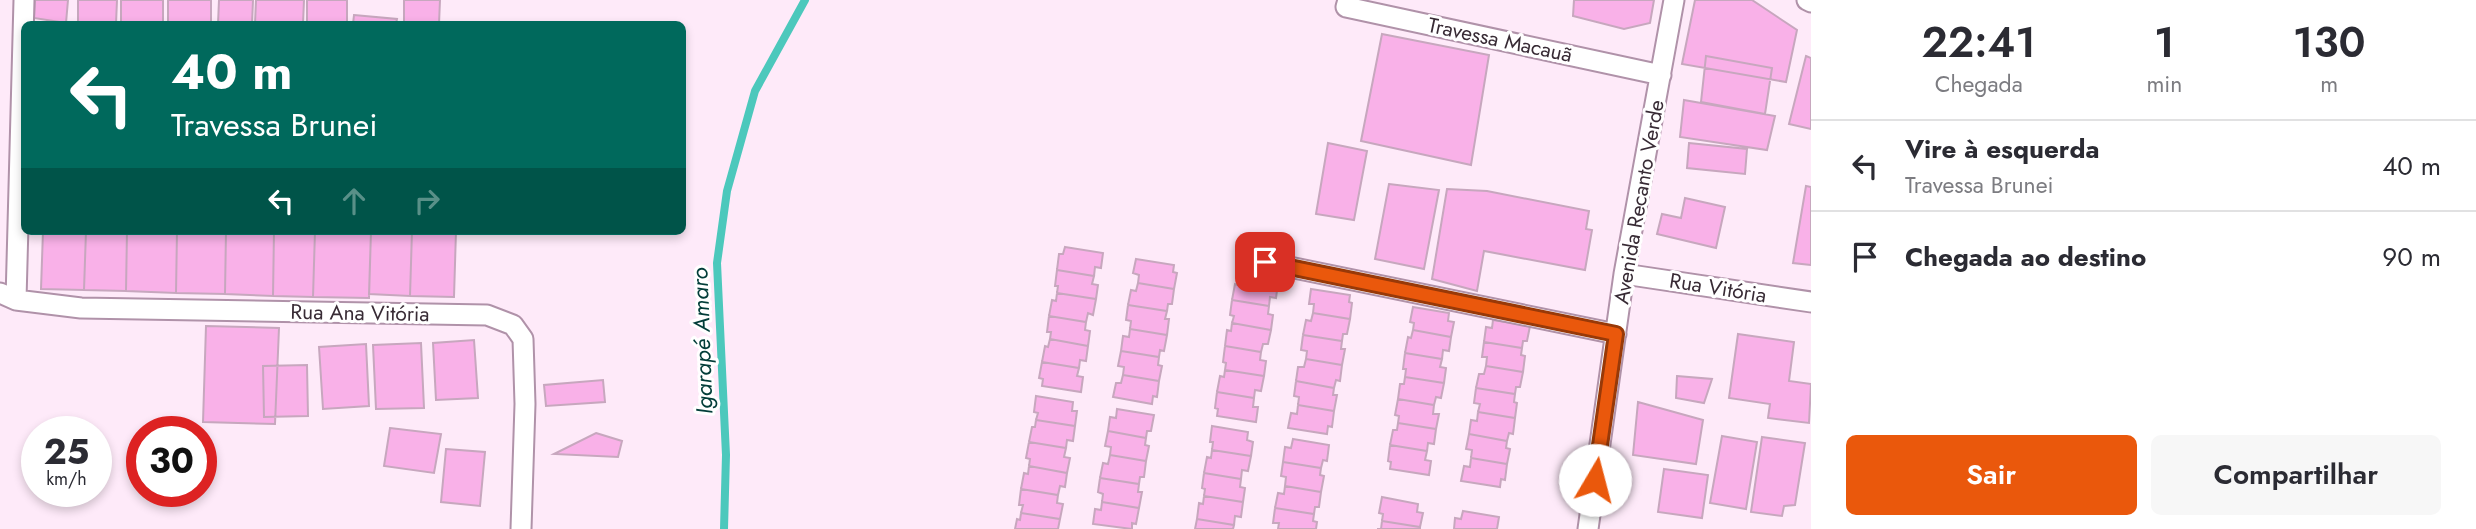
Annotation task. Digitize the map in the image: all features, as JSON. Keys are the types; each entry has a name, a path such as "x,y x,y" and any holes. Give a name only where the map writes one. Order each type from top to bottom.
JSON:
{"street":[{"path":"24,0 24,21"},
{"name":"Travessa Macauã","path":"1348,0 1346,7 1661,75"},
{"name":"Avenida Recanto Verde","path":"1588,529 1624,274 1674,0"},
{"path":"8,297 21,121"},
{"path":"1265,262 1616,334"},
{"name":"Rua Vitória","path":"1624,274 1811,302"},
{"name":"Rua Ana Vitória","path":"8,297 81,308 487,316 513,325 523,340 525,404 521,529"}],"building":[{"path":"35,0 68,0 66,21 34,18"},
{"path":"78,0 117,0 116,21 78,21"},
{"path":"121,0 163,0 163,21 121,21"},
{"path":"168,0 211,0 211,21 168,21"},
{"path":"219,0 253,0 252,21 218,21"},
{"path":"256,0 304,0 303,21 255,21"},
{"path":"307,0 347,0 347,21 307,21"},
{"path":"404,0 440,0 439,21 404,21"},
{"path":"1574,0 1654,0 1650,23 1624,29 1573,16"},
{"path":"1695,0 1752,0 1797,30 1786,82 1682,64"},
{"path":"354,15 397,19 397,21 353,21"},
{"path":"1382,34 1489,55 1471,165 1361,141"},
{"path":"1706,56 1772,68 1765,114 1701,102"},
{"path":"1806,56 1811,58 1811,129 1789,124"},
{"path":"1684,100 1775,116 1767,150 1680,137"},
{"path":"1328,143 1367,151 1354,220 1316,214"},
{"path":"1689,143 1747,149 1745,174 1687,168"},
{"path":"1389,184 1439,190 1424,269 1375,259"},
{"path":"1806,186 1811,187 1811,265 1793,263"},
{"path":"1447,189 1487,191 1589,211 1586,229 1592,230 1585,270 1484,251 1477,291 1432,279"},
{"path":"1685,198 1725,207 1716,248 1657,234 1662,214 1681,218"},
{"path":"43,235 86,235 84,290 41,289"},
{"path":"86,235 127,235 126,291 84,290"},
{"path":"127,235 177,235 176,293 126,291"},
{"path":"177,235 226,235 225,294 176,293"},
{"path":"226,235 274,235 273,296 225,294"},
{"path":"274,235 315,235 313,297 273,296"},
{"path":"315,235 371,235 369,298 313,297"},
{"path":"371,235 412,235 410,296 369,294"},
{"path":"412,235 456,235 454,297 410,296"},
{"path":"1065,247 1103,253 1101,268 1095,267 1094,276 1057,270 1059,254 1063,254"},
{"path":"1136,259 1174,265 1173,272 1177,273 1174,289 1138,283 1139,275 1133,273"},
{"path":"1057,270 1094,276 1092,284 1098,285 1096,299 1057,293"},
{"path":"1240,277 1278,283 1276,298 1270,297 1269,306 1232,300 1235,284 1238,285"},
{"path":"1138,283 1174,289 1172,304 1168,304 1167,311 1128,305 1131,290 1136,291"},
{"path":"1311,289 1350,295 1350,319 1313,313 1314,304 1309,304"},
{"path":"1057,293 1096,299 1093,315 1088,313 1086,322 1049,316 1052,300 1056,301"},
{"path":"1232,300 1269,306 1268,314 1273,315 1271,330 1232,323"},
{"path":"1128,305 1167,311 1167,335 1130,329 1131,321 1126,320"},
{"path":"1413,307 1449,313 1448,321 1454,322 1451,337 1413,330 1414,323 1410,322"},
{"path":"1313,313 1350,319 1347,334 1343,334 1342,341 1303,335 1306,320 1311,321"},
{"path":"1049,316 1086,322 1085,330 1090,331 1088,346 1050,339 1051,332 1047,332"},
{"path":"1493,320 1530,326 1527,341 1523,341 1522,348 1484,342 1486,327 1492,328"},
{"path":"1232,323 1271,330 1268,344 1263,344 1261,352 1225,346 1227,330 1231,331"},
{"path":"206,326 279,328 275,424 217,422 217,416 203,416"},
{"path":"1130,329 1167,335 1164,351 1160,350 1159,357 1121,351 1123,336 1129,337"},
{"path":"1413,330 1451,337 1449,351 1443,350 1442,359 1405,353 1408,337 1411,338"},
{"path":"1738,334 1794,342 1789,381 1811,384 1809,423 1768,418 1770,404 1729,398"},
{"path":"1303,335 1342,341 1341,349 1345,349 1342,365 1306,359 1307,351 1301,350"},
{"path":"1050,339 1088,346 1086,361 1080,360 1079,368 1042,362 1045,346 1048,347"},
{"path":"474,340 478,398 436,400 433,343"},
{"path":"1484,342 1522,348 1521,355 1525,356 1523,372 1486,366 1487,357 1482,357"},
{"path":"421,343 424,408 376,409 373,345"},
{"path":"366,344 369,406 323,409 319,347"},
{"path":"1225,346 1261,352 1260,360 1266,361 1264,376 1225,370"},
{"path":"1121,351 1159,357 1158,365 1162,366 1159,381 1123,375 1124,367 1118,366"},
{"path":"1405,353 1442,359 1440,367 1446,368 1444,383 1405,377"},
{"path":"1306,359 1342,365 1340,381 1336,380 1334,388 1296,381 1298,367 1304,367"},
{"path":"1042,362 1079,368 1077,376 1083,377 1081,392 1042,386 1043,379 1039,378"},
{"path":"307,365 308,416 264,417 263,366"},
{"path":"1486,366 1523,372 1520,387 1516,387 1515,394 1476,388 1479,374 1484,374"},
{"path":"1225,370 1264,376 1261,391 1255,390 1254,398 1217,392 1220,376 1224,377"},
{"path":"1123,375 1159,381 1157,397 1153,396 1152,404 1113,397 1116,383 1121,383"},
{"path":"1677,376 1712,379 1704,403 1676,398"},
{"path":"1405,377 1444,383 1441,398 1436,397 1434,405 1398,399 1400,384 1404,384"},
{"path":"603,380 605,402 546,406 544,385"},
{"path":"1296,381 1334,388 1333,395 1337,395 1334,411 1298,405 1299,397 1294,396"},
{"path":"1476,388 1515,394 1515,418 1478,412 1480,404 1474,403"},
{"path":"1217,392 1254,398 1253,407 1258,407 1256,422 1217,416"},
{"path":"1036,396 1073,402 1072,411 1077,411 1075,426 1036,420"},
{"path":"1398,399 1434,405 1433,414 1439,414 1436,429 1398,423 1399,416 1395,415"},
{"path":"1638,402 1703,420 1696,464 1633,455"},
{"path":"1298,405 1334,411 1332,427 1328,426 1327,434 1288,428 1291,413 1297,414"},
{"path":"1117,409 1154,415 1151,431 1147,431 1146,438 1108,431 1110,417 1116,418"},
{"path":"1478,412 1515,418 1513,434 1509,433 1507,441 1469,434 1471,420 1477,421"},
{"path":"1036,420 1075,426 1073,441 1067,440 1066,448 1029,442"},
{"path":"1398,423 1436,429 1434,444 1428,443 1427,451 1390,445 1393,430 1397,430"},
{"path":"1212,426 1248,432 1247,440 1253,442 1251,456 1212,450"},
{"path":"390,428 441,434 434,473 384,466"},
{"path":"1108,431 1146,438 1145,445 1149,446 1146,461 1110,455 1111,447 1105,446"},
{"path":"596,433 622,441 618,457 554,454"},
{"path":"1469,434 1507,441 1506,448 1510,449 1507,464 1471,458 1472,450 1466,449"},
{"path":"1722,436 1757,442 1746,509 1710,503"},
{"path":"1762,437 1805,443 1795,505 1784,506 1782,516 1751,512"},
{"path":"1293,439 1329,445 1327,461 1323,460 1321,468 1283,462 1285,447 1291,448"},
{"path":"1029,442 1066,448 1064,457 1070,458 1067,473 1029,466 1030,459 1026,458"},
{"path":"1390,445 1427,451 1425,460 1431,461 1429,475 1390,469"},
{"path":"446,449 485,452 480,506 441,502"},
{"path":"1212,450 1251,456 1248,471 1242,470 1241,479 1204,473 1207,457 1211,458"},
{"path":"1110,455 1146,461 1144,477 1140,477 1139,484 1100,478 1103,463 1108,464"},
{"path":"1471,458 1507,464 1505,480 1501,479 1500,487 1461,481 1464,466 1470,467"},
{"path":"1283,462 1321,468 1320,475 1324,476 1321,492 1285,486 1286,477 1281,476"},
{"path":"1029,466 1067,473 1065,487 1060,486 1058,495 1021,489 1024,473 1028,474"},
{"path":"1664,469 1708,475 1702,518 1658,512"},
{"path":"1204,473 1241,479 1240,487 1245,488 1243,502 1204,496"},
{"path":"1100,478 1139,484 1138,492 1142,492 1139,508 1102,502 1103,494 1098,492"},
{"path":"1285,486 1321,492 1319,507 1315,507 1314,514 1275,508 1278,493 1284,494"},
{"path":"1021,489 1058,495 1057,503 1063,504 1060,519 1021,513"},
{"path":"1204,496 1243,502 1241,517 1235,516 1234,525 1197,519 1199,503 1203,504"},
{"path":"1382,497 1418,504 1417,512 1423,513 1420,527 1382,521 1383,514 1379,513"},
{"path":"1102,502 1139,508 1136,524 1132,523 1132,529 1093,524 1095,509 1101,510"},
{"path":"1275,508 1314,514 1316,529 1278,529 1279,523 1273,523"},
{"path":"1463,511 1499,517 1497,529 1454,529 1455,518 1461,519"},
{"path":"1021,513 1060,519 1058,529 1015,529"},
{"path":"1197,519 1234,525 1233,529 1195,529"},
{"path":"1382,521 1420,527 1420,529 1381,529"}],"waterway":[{"name":"Igarapé Amaro","path":"724,529 726,455 717,263 727,191 755,91 805,0"}],"route":[{"path":"1265,262 1616,334 1595,480"}]}
